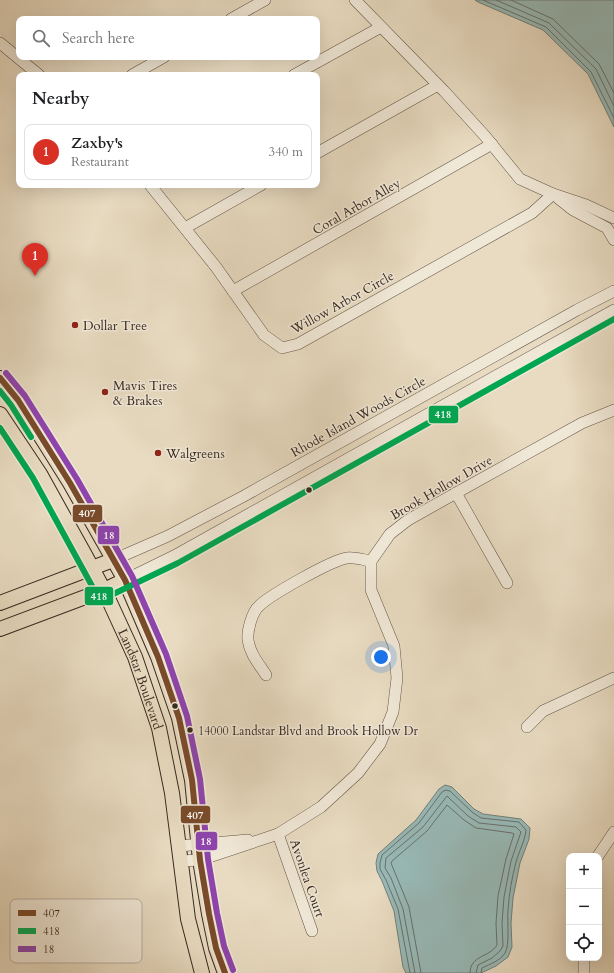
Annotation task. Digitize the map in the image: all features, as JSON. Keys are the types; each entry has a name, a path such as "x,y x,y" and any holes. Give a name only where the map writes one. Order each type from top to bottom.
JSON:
{"main road":[{"name":"Landstar Boulevard","path":"0,378 18,400 70,483 125,580 158,657 179,718 192,780 200,860 216,948 225,973"},
{"name":"Landstar Boulevard","path":"0,414 40,474 92,567 136,657 159,728 172,793 188,919 202,973"},
{"path":"0,603 113,560"},
{"path":"0,629 104,590 125,580"}],"street":[{"path":"237,16 265,0"},
{"path":"356,0 438,85 492,144 520,179 553,194 586,205 614,218"},
{"path":"299,72 381,27"},
{"path":"0,43 16,56"},
{"path":"21,60 35,72"},
{"path":"137,72 159,60"},
{"path":"320,151 438,85"},
{"name":"Coral Arbor Alley","path":"233,291 492,144"},
{"name":"Willow Arbor Circle","path":"152,188 216,267 264,335 282,348 298,344 532,213 553,194"},
{"path":"185,228 256,188"},
{"path":"553,194 573,210 607,228 614,240"},
{"name":"Rhode Island Woods Circle","path":"113,560 168,536 237,500 570,314 614,291"},
{"path":"125,580 174,556 614,310"},
{"name":"Brook Hollow Drive","path":"371,561 390,534 408,520 582,423 614,410"},
{"path":"456,492 507,583"},
{"path":"180,862 200,860 278,834 320,807 358,773 380,744 393,712 397,678 394,646 371,590 371,561 347,558 328,564 271,596 258,607 250,624 248,639 251,653 266,674"},
{"path":"527,727 543,711 614,678"},
{"path":"600,853 614,832"},
{"path":"179,846 256,839 278,834"},
{"name":"Avonlea Court","path":"278,834 312,931"},
{"path":"584,961 584,973"}],"water":[{"path":"475,0 614,0 614,127 588,74 543,30"},
{"path":"445,785 452,787 474,809 483,814 521,819 530,828 529,839 520,863 513,898 511,923 512,947 508,957 496,966 481,973 406,973 403,967 394,911 377,871 376,863 378,854 416,820 439,789"}],"transit line":[{"name":"418","path":"0,428 33,478 97,595 105,598 178,563 614,319"},
{"name":"18","path":"6,373 25,396 77,479 132,576 166,654 187,716 200,779 208,859 217,913 224,946 233,970"},
{"name":"407","path":"0,378 18,400 70,483 125,580 158,657 179,718 192,780 200,860 209,914 216,948 225,973"},
{"name":"418","path":"0,391 11,405 31,437"}],"place":[{"name":"Zaxby's","path":"35,276"},
{"name":"Dollar Tree","path":"75,325"},
{"name":"Mavis Tires & Brakes","path":"105,392"},
{"name":"Walgreens","path":"158,453"},
{"name":"14000 Landstar Blvd and Brook Hollow Dr","path":"190,730"}]}
